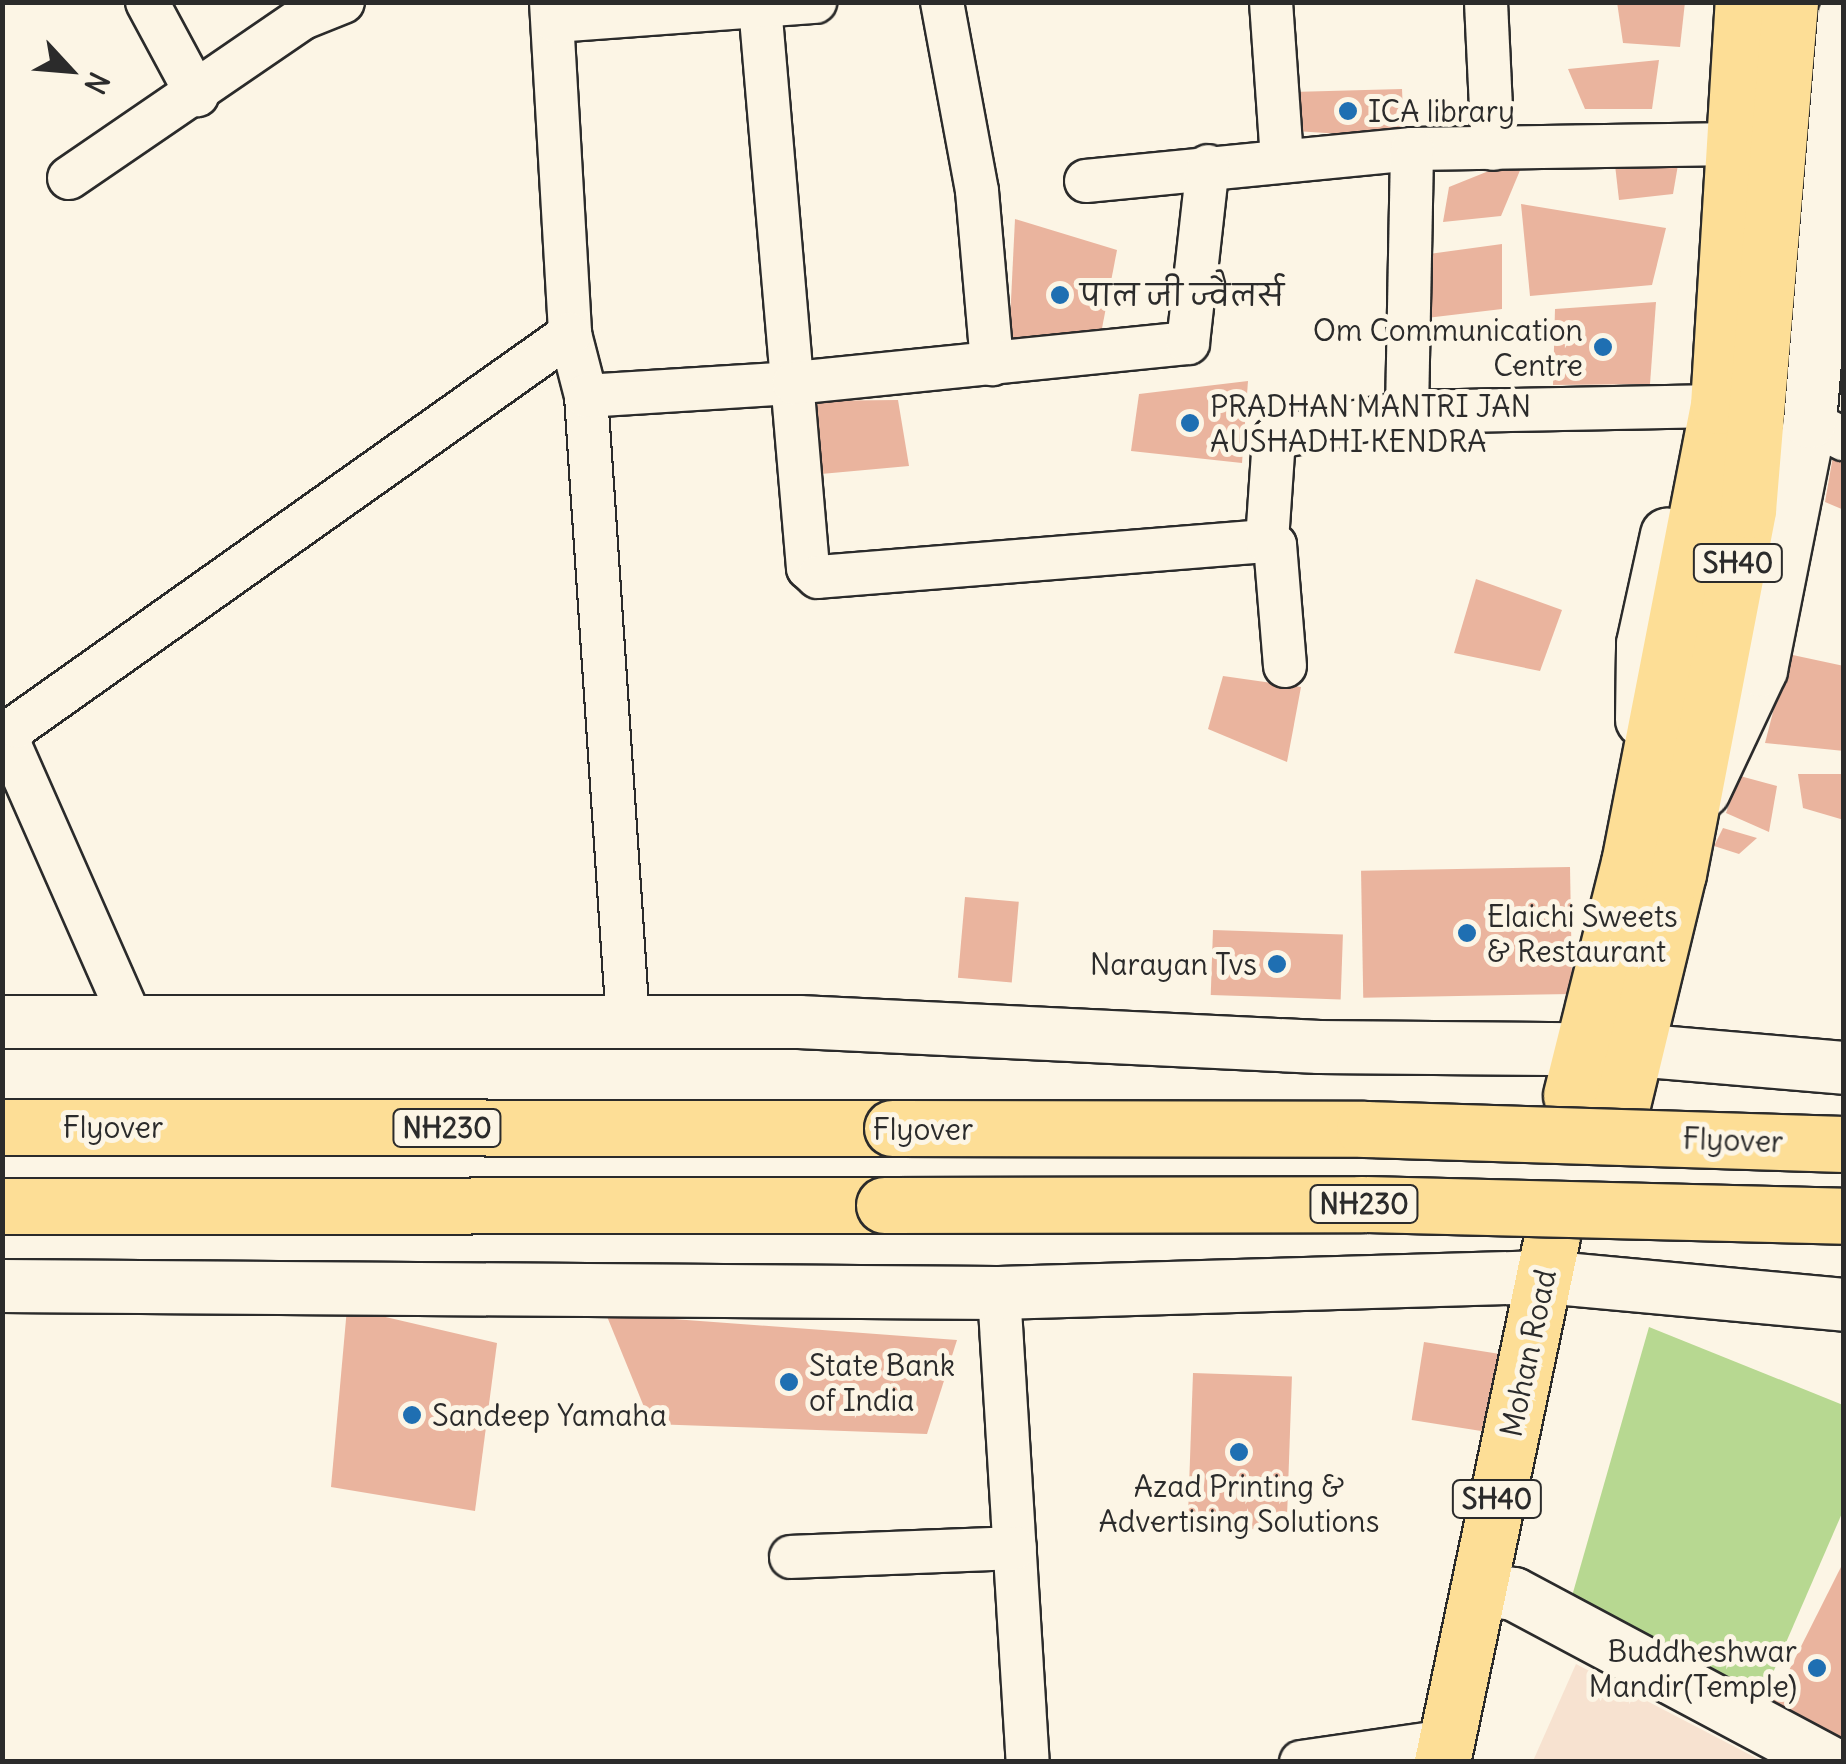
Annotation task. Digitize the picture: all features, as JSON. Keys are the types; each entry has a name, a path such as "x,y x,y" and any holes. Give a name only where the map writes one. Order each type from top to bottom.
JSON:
{"main road":[{"name":"SH40","path":"1665,812 1744,2"},
{"name":"SH40","path":"1602,1077 1665,812 1748,510 1790,2"},
{"path":"1602,1077 1634,1131 1642,1186 1628,1212 1564,1259 1509,1204 1502,1148 1536,1105 1602,1077"},
{"name":"Flyover","path":"2,1127 1364,1129 1844,1144"},
{"name":"NH230","path":"2,1206 1362,1204 1844,1216"},
{"name":"Mohan Road","path":"1456,1755 1496,1592 1564,1259"}],"street":[{"path":"147,2 197,95"},
{"path":"69,178 197,95 304,18 343,2"},
{"path":"628,1022 586,396 570,334 553,12 815,2"},
{"path":"942,2 977,190 992,364"},
{"path":"1271,2 1282,160"},
{"path":"1486,2 1493,149"},
{"path":"1267,541 1274,438 1407,412 1707,406 1724,2"},
{"path":"760,6 808,568 818,577 1267,541 1275,545 1285,666"},
{"path":"1665,812 1761,670 1827,430 1844,16"},
{"path":"1086,181 1208,166 1412,149 1718,144"},
{"path":"1407,412 1412,149"},
{"path":"586,396 794,384 1188,343 1208,166"},
{"path":"132,1022 8,741 17,726 570,334"},
{"path":"2,1022 628,1022 1602,1077 1844,1068"},
{"path":"2,1286 999,1293 1564,1259 1844,1305"},
{"path":"999,1293 1028,1762"},
{"path":"791,1557 1015,1548"},
{"path":"1496,1592 1828,1762"},
{"path":"1301,1762 1456,1755"}],"shaded area":[{"path":"1576,1664 1762,1761 1533,1761"}],"green space":[{"path":"1649,1327 1843,1405 1843,1511 1765,1691 1566,1617"}],"building":[{"path":"1617,2 1685,2 1680,47 1623,43"},
{"path":"1659,60 1652,109 1585,109 1568,69"},
{"name":"ICA library","path":"1402,89 1404,138 1295,131 1292,92"},
{"path":"1680,153 1673,194 1619,200 1614,156"},
{"path":"1526,156 1501,216 1443,222 1449,187"},
{"path":"1521,204 1666,228 1652,285 1530,296"},
{"name":"पाल जी ज्वैलर्स","path":"1015,219 1117,250 1099,344 1009,341"},
{"path":"1502,244 1502,309 1418,319 1429,254"},
{"name":"Om Communication Centre","path":"1656,302 1650,384 1553,385 1555,309"},
{"name":"PRADHAN MANTRI JAN AUSHADHI KENDRA","path":"1248,381 1242,463 1131,451 1139,394"},
{"path":"898,400 909,466 810,475 796,401"},
{"path":"1833,456 1844,464 1844,510 1825,502"},
{"path":"1476,579 1562,610 1540,671 1454,653"},
{"path":"1788,654 1844,666 1844,751 1765,743"},
{"path":"1223,676 1301,687 1287,762 1208,729"},
{"path":"1798,774 1844,774 1844,820 1803,808"},
{"path":"1740,776 1777,786 1769,832 1726,813"},
{"path":"1723,828 1757,838 1739,854 1714,846"},
{"name":"Elaichi Sweets & Restaurant","path":"1570,867 1572,994 1363,998 1361,871"},
{"path":"965,897 1019,902 1012,982 958,978"},
{"name":"Narayan Tvs","path":"1213,930 1343,935 1341,999 1211,995"},
{"name":"Sandeep Yamaha","path":"347,1308 497,1343 475,1511 331,1487"},
{"name":"State Bank of India","path":"606,1314 957,1340 927,1434 651,1424"},
{"path":"1424,1342 1503,1355 1491,1433 1412,1420"},
{"name":"Azad Printing & Advertising Solutions","path":"1193,1373 1292,1376 1287,1530 1188,1527"},
{"name":"Buddheshwar Mandir(Temple)","path":"1844,1561 1844,1752 1768,1712"}],"place":[{"name":"ICA library","path":"1348,111"},
{"name":"पाल जी ज्वैलर्स","path":"1060,295"},
{"name":"Om Communication Centre","path":"1603,347"},
{"name":"PRADHAN MANTRI JAN AUSHADHI KENDRA","path":"1190,423"},
{"name":"Elaichi Sweets & Restaurant","path":"1467,933"},
{"name":"Narayan Tvs","path":"1277,964"},
{"name":"State Bank of India","path":"789,1382"},
{"name":"Sandeep Yamaha","path":"412,1415"},
{"name":"Azad Printing & Advertising Solutions","path":"1239,1452"},
{"name":"Buddheshwar Mandir(Temple)","path":"1817,1668"}]}
